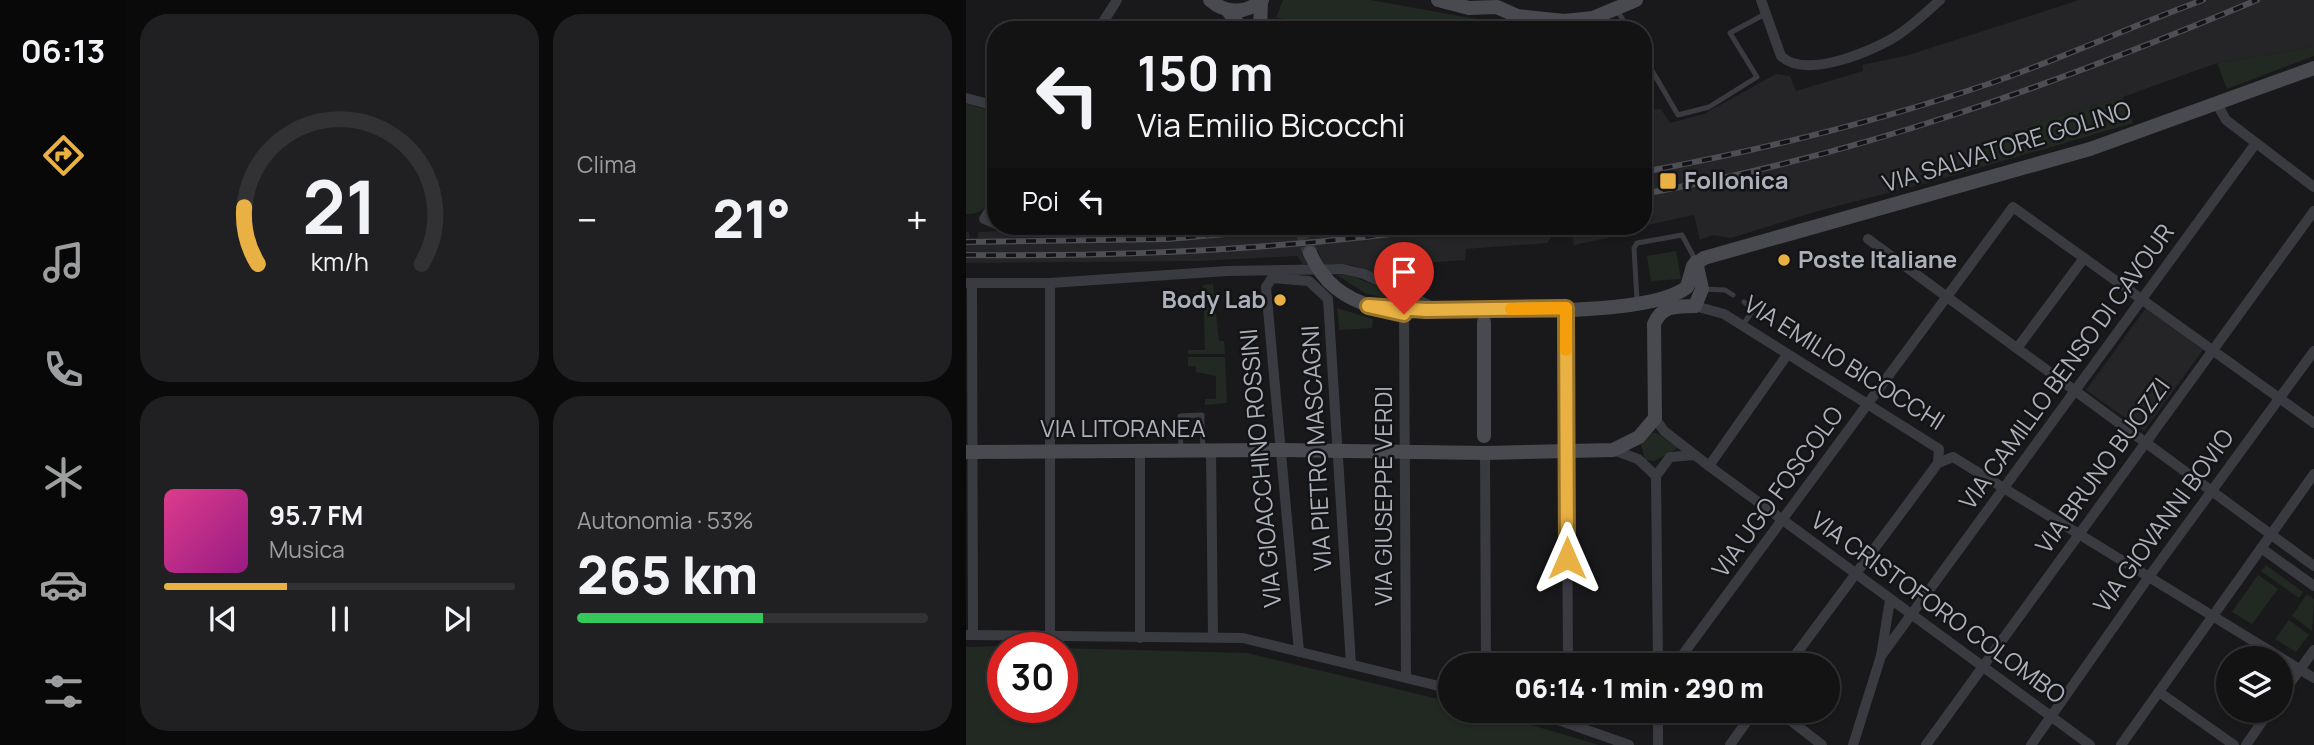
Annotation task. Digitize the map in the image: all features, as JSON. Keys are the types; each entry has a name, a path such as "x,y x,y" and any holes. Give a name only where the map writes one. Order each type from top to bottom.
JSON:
{"street":[{"path":"1103,21 1116,0"},
{"path":"1210,0 1228,10 1236,21"},
{"path":"1438,0 1469,8 1496,3 1537,21"},
{"path":"1453,3 1468,0"},
{"path":"1574,21 1617,10 1636,0"},
{"path":"1761,0 1781,56 1801,66 1836,61 1873,47 1897,35 1940,0"},
{"path":"1228,10 1251,8 1261,1"},
{"path":"1260,21 1261,1"},
{"name":"VIA SALVATORE GOLINO","path":"1702,262 2090,149 2314,68"},
{"path":"966,97 987,103"},
{"path":"2217,104 2226,120 2314,187"},
{"name":"VIA CAMILLO BENSO DI CAVOUR","path":"1881,656 1913,616 2256,143"},
{"name":"VIA UGO FOSCOLO","path":"1684,653 1784,522 2013,207 2084,258"},
{"name":"VIA BRUNO BUOZZI","path":"1926,745 2314,211"},
{"path":"1868,239 2314,566"},
{"path":"1310,253 1329,284 1368,306 1404,314 1629,306 1670,298 1685,289 1702,262"},
{"path":"2018,347 2084,258 2314,423"},
{"path":"1695,306 1702,289 1702,262"},
{"path":"970,635 969,284 1050,283 1343,268 1364,274 1422,303 1451,311"},
{"name":"VIA PIETRO MASCAGNI","path":"1268,280 1300,278 1318,287 1328,299 1351,664"},
{"name":"VIA GIOACCHINO ROSSINI","path":"1268,280 1280,450 1299,652"},
{"path":"1050,283 1050,632"},
{"path":"1685,289 1688,300 1695,306"},
{"path":"1368,306 1451,311"},
{"path":"1613,450 1639,437 1655,418 1654,324 1645,311 1629,306"},
{"path":"1654,324 1664,309 1695,306"},
{"name":"VIA EMILIO BICOCCHI","path":"1695,306 1712,309 1742,326 1939,449 1938,463 1953,457 2314,678"},
{"path":"1566,308 1568,653"},
{"path":"1503,309 1489,314 1484,322 1484,436 1490,444 1508,452"},
{"path":"1471,310 1484,322"},
{"name":"VIA GIUSEPPE VERDI","path":"1404,314 1406,677"},
{"name":"VIA GIOVANNI BOVIO","path":"2031,745 2211,490 2314,351"},
{"path":"1709,466 1787,355"},
{"name":"VIA CRISTOFORO COLOMBO","path":"1655,418 1664,431 1709,466 2090,745"},
{"path":"1449,451 1474,447 1484,436"},
{"name":"VIA LITORANEA","path":"969,452 1404,450 1485,453 1613,450"},
{"path":"1613,450 1638,459 1656,477"},
{"path":"1207,451 1213,637"},
{"path":"1140,452 1140,638"},
{"path":"1485,453 1486,653"},
{"path":"1658,653 1656,477 1671,457 1695,455"},
{"path":"1797,653 1938,463"},
{"path":"2121,745 2314,474"},
{"path":"2261,548 2314,586"},
{"path":"1853,745 1881,656 1891,600"},
{"path":"1078,638 1249,639 1438,686"},
{"path":"2293,679 2314,650"},
{"path":"2159,692 2234,745"},
{"path":"1583,723 1629,745"},
{"path":"1658,723 1658,745"},
{"path":"1730,745 1746,723"},
{"path":"1794,723 1822,745"},
{"path":"2246,745 2261,723"}],"lane":[{"path":"1617,10 1624,21"},
{"path":"1652,70 1678,115 1709,107 1757,77 1730,33 1765,14"},
{"path":"1629,306 1639,296 1634,248 1637,243 1682,235 1702,262"},
{"path":"1702,289 1725,290 1733,295"},
{"path":"1742,326 1754,309 1744,302"},
{"path":"1181,451 1180,416 1202,415 1207,451"},
{"path":"1195,426 1202,426"}],"shaded area":[{"path":"1283,0 1370,0 1488,21 1308,21 1276,18"},
{"path":"2079,0 2314,0 2314,47 2217,63 2123,97 2023,127 1927,183 1818,211 1731,238 1713,235 1700,240 1694,215 1652,224 1652,110 1661,109 1670,123 1704,114 1776,74 1790,76 1796,91 1863,71 1862,65 1909,55"},
{"path":"2314,47 2314,56 2227,89 2217,63"},
{"path":"2123,97 2133,123 1927,183 2023,127"},
{"path":"966,104 987,110 987,204 979,212 966,214"},
{"path":"966,232 969,232 970,238 978,238 978,232 987,232 987,235 1550,235 1551,238 1547,243 1466,249 1465,260 1399,265 1398,284 1353,265 1324,264 1318,250 1304,256 1307,264 1303,265 1297,256 1198,261 966,263"},
{"path":"1572,235 1616,235 1616,236 1574,245"},
{"path":"1676,251 1681,279 1651,281 1647,256"},
{"path":"1347,274 1396,294 1396,301 1365,293 1337,275"},
{"path":"1213,284 1219,341 1224,341 1225,354 1188,354 1188,350 1205,350 1203,285"},
{"path":"1337,308 1373,319 1372,328 1339,330"},
{"path":"2146,308 2203,350 2144,431 2086,390"},
{"path":"1188,357 1225,357 1227,403 1205,405 1205,399 1216,399 1216,376 1196,372 1196,366 1188,366"},
{"path":"1652,433 1657,433 1678,448 1654,461 1645,460 1641,445"},
{"path":"2266,565 2303,592 2299,598 2261,571"},
{"path":"2258,575 2278,589 2252,624 2232,612"},
{"path":"2307,594 2314,599 2312,631 2292,616"},
{"path":"2289,620 2309,635 2296,652 2293,646 2286,646 2275,639"},
{"path":"987,646 987,723 1078,723 1078,648 1247,653 1438,699 1438,723 1525,723 1599,745 966,745 966,647"}],"tunnel":[{"path":"1303,235 1310,253"}],"railway":[{"path":"1652,170 1820,133 1951,96 1994,82 2203,0"},
{"path":"1652,192 1802,159 1955,114 2106,61 2257,0"},
{"path":"966,242 1168,239 1214,235"},
{"path":"966,255 1149,253 1270,246 1383,235"}],"slow traffic":[{"path":"1511,309 1566,308 1566,350"}],"place":[{"name":"Follonica","path":"1668,181"},
{"name":"Poste Italiane","path":"1784,260"},
{"name":"Body Lab","path":"1280,300"}],"route":[{"path":"1404,314 1368,306 1426,310 1566,308 1567,558"}]}
